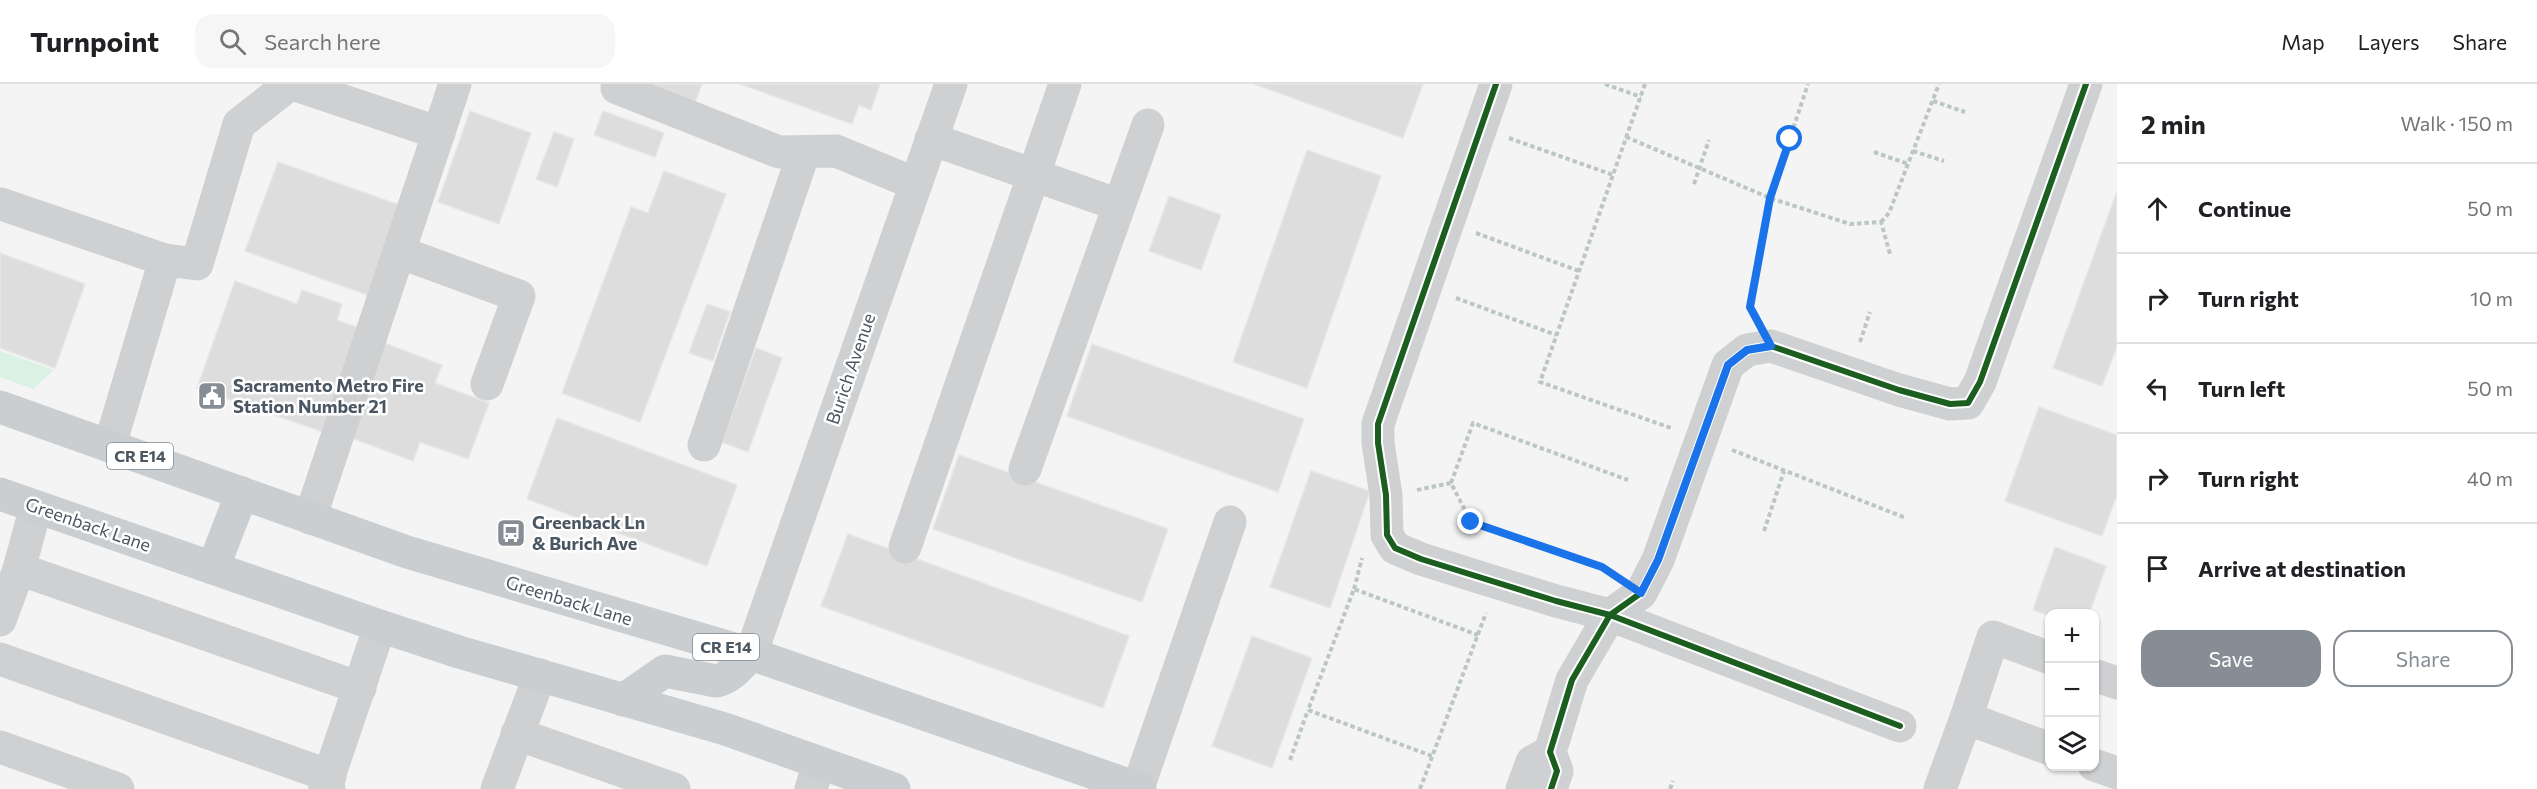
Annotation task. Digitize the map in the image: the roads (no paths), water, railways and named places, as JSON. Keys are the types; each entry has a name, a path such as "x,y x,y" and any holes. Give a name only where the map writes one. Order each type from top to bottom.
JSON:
{"main road":[{"name":"Greenback Lane","path":"0,407 407,552 751,654 1138,789"},
{"path":"213,568 242,493"},
{"name":"Greenback Lane","path":"0,494 380,626 725,729 815,776 894,789"},
{"path":"623,700 665,671 716,681 728,678 751,654"}],"street":[{"path":"1,204 165,260 197,264 239,124 291,84 439,133"},
{"path":"310,518 455,84"},
{"path":"619,84 617,87 779,152 836,151 916,184"},
{"name":"Burich Avenue","path":"751,654 951,84"},
{"path":"905,548 1065,84"},
{"path":"1496,84 1378,424 1378,443 1386,495 1387,535 1395,548 1497,582 1610,615 1900,726"},
{"path":"1551,789 1557,771 1550,752 1572,680 1610,615 1641,593 1658,560 1728,365 1747,350 1771,346 1899,390 1950,404 1968,404 1980,382 2086,84"},
{"path":"1025,469 1148,125"},
{"path":"931,139 1119,205"},
{"path":"704,445 804,152"},
{"path":"399,252 519,296 487,384"},
{"path":"110,445 165,260"},
{"path":"0,620 19,569 36,507"},
{"path":"1138,789 1230,522"},
{"path":"19,569 360,688"},
{"path":"0,659 329,782 380,626"},
{"path":"1940,789 1993,637 2045,656"},
{"path":"498,789 540,675"},
{"path":"2099,677 2117,683"},
{"path":"1966,718 2045,748"},
{"path":"518,734 674,789"},
{"path":"0,747 118,789"},
{"path":"1522,789 1532,762 1550,752"},
{"path":"2099,767 2117,773"}],"place":[{"name":"Sacramento Metro Fire Station Number 21","path":"212,396"},
{"name":"Greenback Ln & Burich Ave","path":"511,533"}]}
